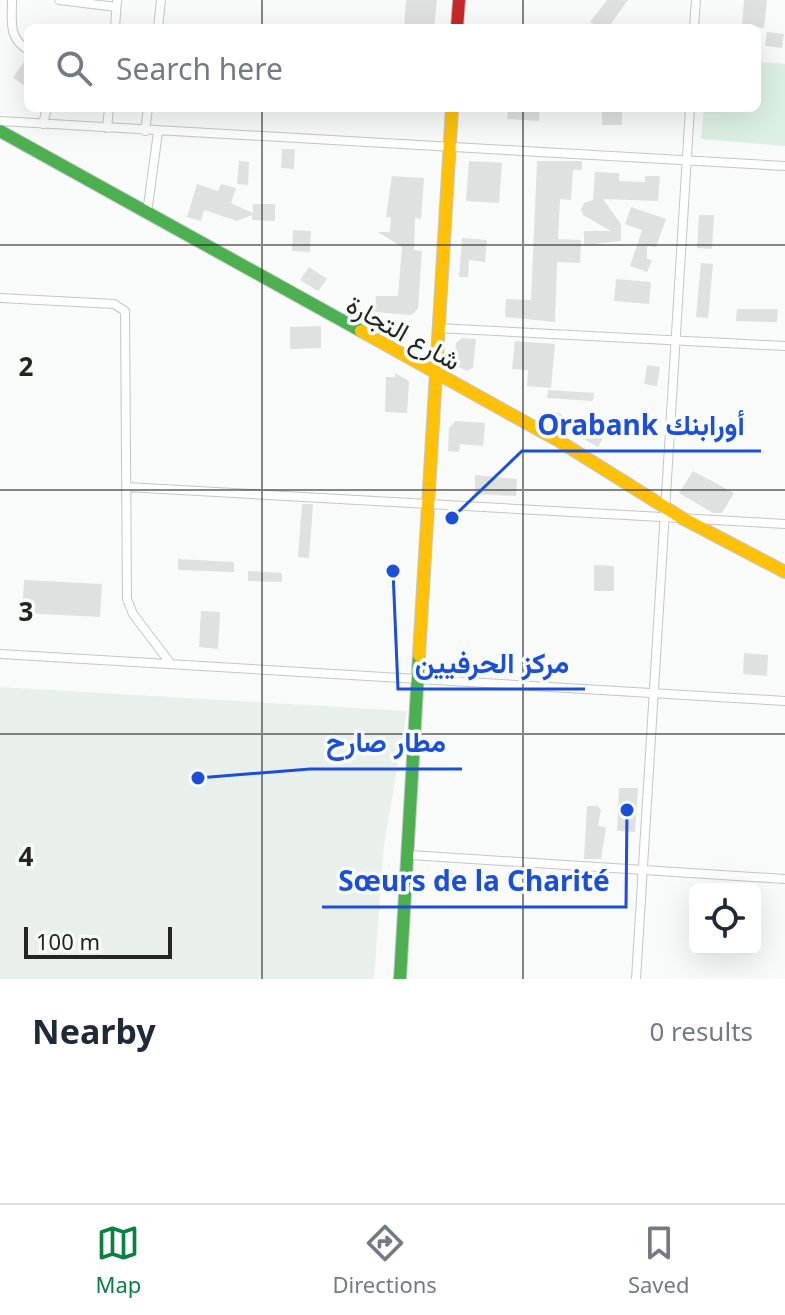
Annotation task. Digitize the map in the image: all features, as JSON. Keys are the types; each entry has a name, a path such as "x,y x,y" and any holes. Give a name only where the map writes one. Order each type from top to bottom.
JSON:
{"street":[{"path":"12,0 12,32 16,43 24,48"},
{"path":"59,0 116,3 115,24"},
{"path":"158,24 161,0"},
{"path":"457,24 459,0"},
{"path":"694,24 696,0"},
{"path":"43,124 46,112"},
{"path":"107,128 109,112"},
{"path":"145,131 147,112"},
{"path":"400,979 430,506 436,328 452,112"},
{"path":"636,979 690,112"},
{"path":"0,121 785,166"},
{"name":"شارع التجارة","path":"0,131 436,376 559,441 664,513 682,518 785,572"},
{"path":"147,213 158,132"},
{"path":"0,298 122,306 125,311 127,599 133,614 171,664"},
{"path":"436,328 785,346"},
{"path":"127,487 430,506 664,513"},
{"path":"682,518 785,524"},
{"path":"0,654 785,701"},
{"path":"410,855 785,879"}],"shaded area":[{"path":"0,687 407,711 384,845 374,979 0,979"}],"green space":[{"path":"761,62 785,64 785,146 701,139 704,112 761,112"}],"building":[{"path":"406,0 437,0 434,24 404,24"},
{"path":"607,0 628,0 611,24 590,22"},
{"path":"744,0 767,0 764,28 761,24 742,24"},
{"path":"767,32 784,34 782,48 765,46"},
{"path":"24,62 24,85 13,78"},
{"path":"508,112 540,112 539,121 507,119"},
{"path":"602,112 622,112 622,125 602,125"},
{"path":"282,149 295,149 294,169 281,168"},
{"path":"239,161 249,162 248,185 237,184"},
{"path":"469,161 502,163 499,203 466,201"},
{"path":"537,161 582,161 582,170 573,170 571,200 560,199 558,239 581,240 580,263 557,262 555,322 505,317 506,299 531,300"},
{"path":"595,172 619,173 619,181 645,182 645,176 660,176 658,201 603,199 621,224 621,241 584,245 584,231 611,231 583,215 581,209 584,203 593,200"},
{"path":"392,176 424,178 421,219 415,218 414,250 422,251 418,309 411,315 375,312 376,296 398,296 402,247 378,232 390,232 391,217 386,217"},
{"path":"197,184 218,191 221,184 236,188 231,203 253,213 253,204 275,204 275,221 252,220 252,215 237,221 204,210 201,221 187,217"},
{"path":"631,207 666,219 656,247 647,246 647,259 652,260 647,272 630,266 642,230 625,224"},
{"path":"699,215 714,215 712,249 697,248"},
{"path":"293,230 311,231 310,252 292,251"},
{"path":"462,238 487,240 485,262 469,260 468,277 459,277"},
{"path":"701,263 713,264 708,318 696,317"},
{"path":"309,267 327,279 318,291 300,280"},
{"path":"616,279 651,282 649,304 614,301"},
{"path":"737,309 778,309 777,322 736,321"},
{"path":"321,326 321,348 290,349 290,327"},
{"path":"462,338 476,339 473,368 467,371 454,365 456,343"},
{"path":"515,341 555,344 551,388 527,386 528,370 512,369"},
{"path":"647,365 660,367 657,386 644,384"},
{"path":"395,373 409,381 407,413 385,412 386,377 395,377"},
{"path":"548,390 594,393 593,401 547,398"},
{"path":"557,412 603,438 598,447 552,421"},
{"path":"456,421 485,423 483,446 460,444 459,452 448,451 449,428"},
{"path":"693,471 734,493 722,513 713,513 679,493"},
{"path":"475,475 517,479 516,496 475,494"},
{"path":"302,504 313,504 309,558 298,557"},
{"path":"178,559 234,562 234,572 178,570"},
{"path":"594,565 614,566 614,591 594,591"},
{"path":"248,571 282,573 282,582 248,581"},
{"path":"24,580 102,584 100,617 22,613"},
{"path":"201,611 220,612 218,649 199,647"},
{"path":"744,653 768,655 767,676 743,674"},
{"path":"619,788 638,788 635,832 617,831"},
{"path":"587,806 598,806 601,810 598,826 606,827 601,859 584,859"}],"traffic: fast":[{"path":"0,131 361,331"},
{"path":"400,979 419,655"}],"traffic: slow":[{"path":"419,655 452,112"},
{"path":"361,331 559,441 682,518 785,572"}],"traffic: jam":[{"path":"457,24 459,0"}],"place":[{"name":"Orabank أورابنك","path":"452,518"},
{"name":"مركز الحرفيين","path":"393,571"},
{"name":"مطار صارح","path":"198,778"},
{"name":"Sœurs de la Charité","path":"627,810"}]}
